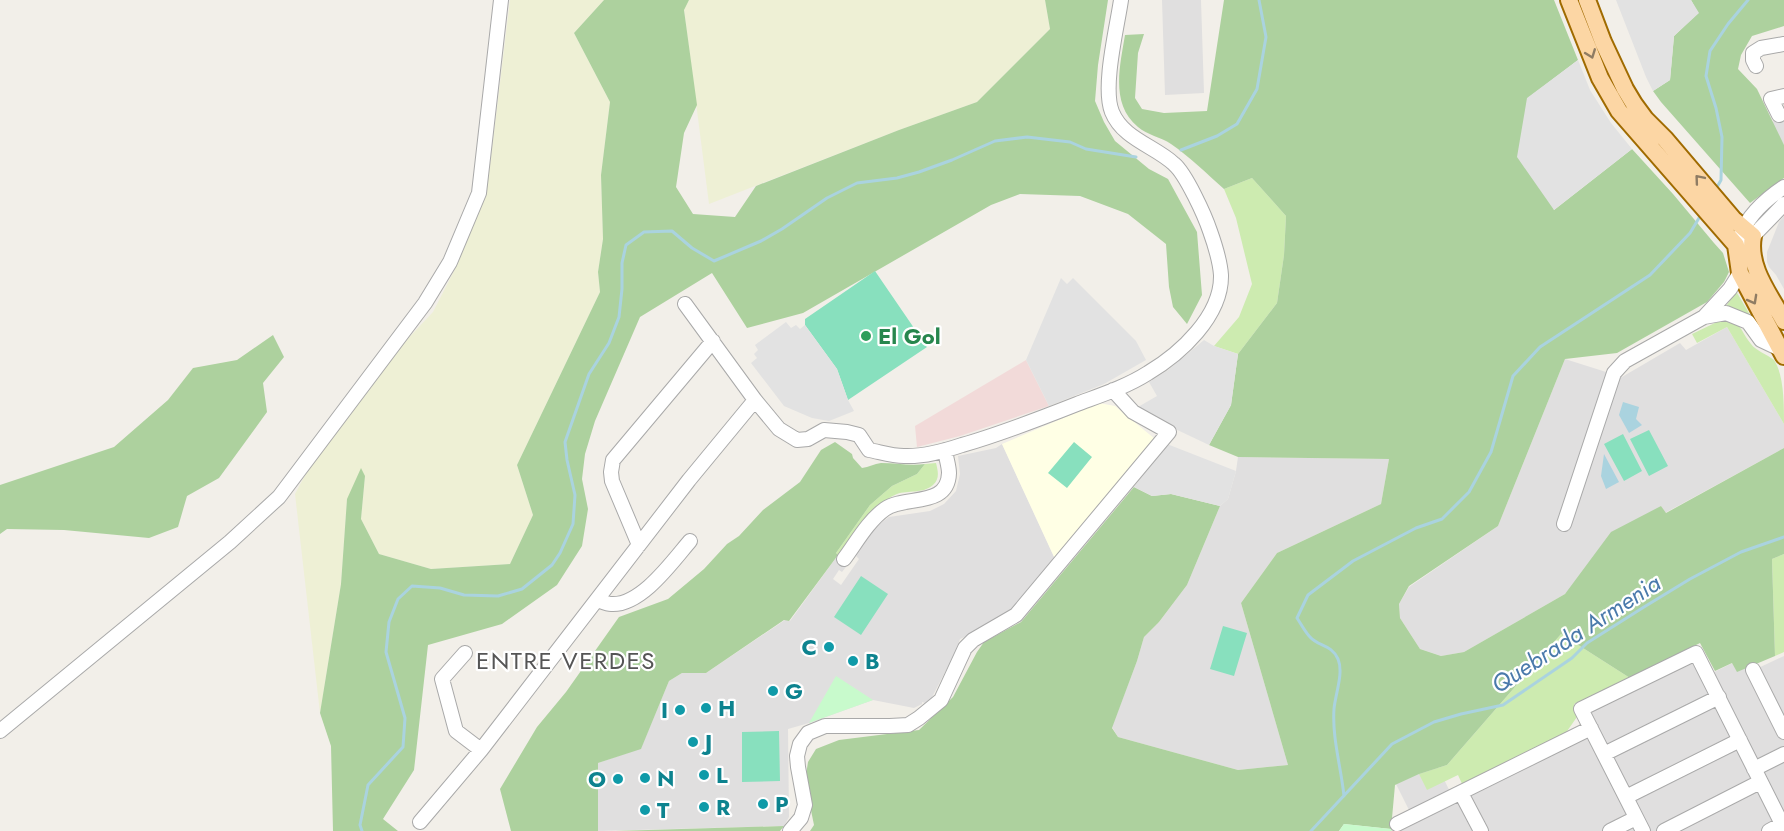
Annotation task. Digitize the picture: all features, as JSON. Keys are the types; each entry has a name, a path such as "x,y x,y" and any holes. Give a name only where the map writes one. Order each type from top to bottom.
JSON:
{"main road":[{"path":"1569,0 1609,96 1619,111 1660,145 1738,228 1751,245 1754,265 1784,321"},
{"path":"1587,0 1625,89 1660,145"},
{"path":"1738,228 1736,245 1740,273 1782,352"}],"street":[{"path":"0,730 230,542 279,497 425,303 450,262 479,193 501,0"},
{"path":"686,304 755,400 779,429 797,440 808,439 824,430 847,432 859,435 868,450 903,456 919,456 999,434 1113,390 1148,373 1172,355 1202,327 1213,310 1221,275 1215,245 1207,222 1182,174 1175,164 1135,138 1120,124 1113,113 1109,99 1110,78 1121,0"},
{"path":"1756,66 1753,53 1761,48 1784,44"},
{"path":"1779,115 1771,99 1784,96"},
{"path":"1738,228 1766,200 1784,187"},
{"path":"1738,228 1784,204"},
{"path":"1564,524 1614,373 1625,361 1704,317 1730,289 1740,273"},
{"path":"1704,317 1726,313 1748,322 1761,340 1782,352"},
{"path":"639,545 612,481 613,460 712,341"},
{"path":"790,831 801,818 805,805 797,756 800,744 808,733 825,726 908,725 941,700 965,648 973,640 1016,615 1169,432 1133,412 1113,390"},
{"path":"420,822 481,750 689,480 755,400"},
{"path":"844,559 872,522 886,508 900,502 930,498 940,494 948,482 949,472 945,450"},
{"path":"597,600 609,604 633,598 652,584 690,541"},
{"path":"465,653 442,680 456,730 481,750"},
{"path":"1643,831 1581,709 1696,653 1783,826 1769,831"},
{"path":"1753,670 1784,732"},
{"path":"1604,754 1719,697"},
{"path":"1397,824 1591,728"},
{"path":"1626,797 1740,740"},
{"path":"1754,769 1784,754"},
{"path":"1664,831 1760,782"},
{"path":"1461,793 1481,831"},
{"path":"1610,831 1636,818"}],"shaded area":[{"path":"510,0 604,0 574,33 610,102 601,175 603,239 598,272 600,292 517,465 533,515 510,564 431,569 379,554 361,519 365,476 347,499 341,584 320,713 295,494 327,434 383,365 433,312 455,269 483,199 490,165"},
{"path":"689,0 1045,0 1050,29 977,102 709,204 684,9"},
{"path":"1162,0 1201,0 1204,93 1165,95"},
{"path":"1616,0 1691,0 1699,13 1674,36 1670,80 1653,91 1646,77"},
{"path":"1578,60 1590,90 1611,123 1632,149 1554,210 1517,157 1527,98"},
{"path":"1784,116 1784,145 1772,122"},
{"path":"1784,216 1784,289 1769,267 1767,252 1779,222"},
{"path":"1061,278 1067,284 1073,278 1136,341 1146,360 1104,384 1049,406 1026,360"},
{"path":"786,322 791,328 796,325 800,329 805,325 837,369 854,411 829,421 812,418 784,406 751,363 757,358 754,354 758,350 755,345"},
{"path":"1727,327 1784,424 1784,448 1665,513 1661,506 1565,594 1464,652 1441,656 1420,649 1400,618 1399,604 1409,587 1498,526 1565,359 1622,377 1680,343 1686,350"},
{"path":"1204,340 1238,354 1231,405 1209,445 1171,427 1138,407 1157,396 1149,382 1168,370"},
{"path":"1026,360 1049,406 960,436 917,447 915,426"},
{"path":"1099,403 1115,406 1155,439 1055,559 1002,444"},
{"path":"1002,444 1055,559 1023,604 980,630 960,639 931,699 914,708 873,700 788,729 789,817 784,826 598,831 598,763 641,748 669,681 682,673 706,673 785,620 790,621 838,555 849,563 842,572 839,570 833,579 841,585 859,559 856,556 871,530 889,517 930,511 944,504 956,491 960,474 958,456 996,448"},
{"path":"1167,444 1236,471 1228,499 1220,506 1171,494 1152,496 1134,487"},
{"path":"1238,457 1389,459 1381,504 1277,553 1241,603 1288,765 1238,770 1118,737 1112,727 1144,637 1159,622 1187,585 1220,506 1228,499"},
{"path":"1696,653 1708,675 1745,657 1754,670 1784,656 1784,831 1398,831 1396,827 1413,818 1396,784 1437,765 1453,798 1591,729 1581,709"}],"green space":[{"path":"604,0 689,0 684,10 697,105 684,133 676,187 693,214 735,217 756,186 977,102 1050,29 1045,0 1108,0 1095,101 1115,141 1149,169 1168,179 1197,232 1202,295 1187,324 1173,307 1166,244 1128,214 1080,196 1020,194 991,205 803,313 747,328 712,273 640,317 595,421 585,454 582,479 588,509 582,546 557,585 502,624 428,645 414,770 383,819 398,831 333,831 331,746 320,713 341,584 347,499 361,468 365,476 361,519 379,554 431,569 510,564 533,515 517,465 600,292 598,272 603,239 601,175 610,102 574,33"},
{"path":"1224,0 1554,0 1578,60 1528,98 1554,210 1632,149 1723,253 1729,272 1724,282 1707,302 1617,353 1565,359 1498,526 1409,586 1399,604 1400,618 1420,649 1441,656 1464,652 1565,594 1611,532 1661,506 1666,513 1784,448 1784,554 1772,559 1775,656 1737,672 1732,663 1715,671 1700,643 1630,678 1561,634 1447,765 1395,785 1391,829 1344,824 1339,831 810,831 814,825 805,781 808,762 816,749 839,740 919,730 953,697 984,642 1021,622 1134,487 1152,496 1171,494 1220,506 1187,585 1159,622 1144,637 1112,728 1118,737 1238,770 1288,765 1241,603 1277,553 1381,504 1389,459 1238,457 1209,445 1231,405 1238,354 1277,303 1284,255 1286,216 1252,178 1224,189 1178,149 1138,127 1123,107 1119,84 1125,35 1144,34 1138,53 1135,98 1142,109 1164,113 1207,111"},
{"path":"1691,0 1784,0 1784,26 1752,36 1741,55 1738,69 1757,89 1784,145 1784,178 1750,203 1653,91 1670,80 1674,36 1698,13"},
{"path":"1252,178 1286,216 1284,255 1277,303 1238,354 1214,346 1239,317 1252,284 1236,218 1224,189"},
{"name":"El Gol","path":"875,271 927,347 848,400 837,369 805,325 805,319"},
{"path":"1736,291 1753,320 1725,308"},
{"path":"1719,321 1737,325 1753,346 1774,360 1782,382 1784,424 1727,327 1697,343 1692,334"},
{"path":"273,335 284,357 263,383 267,412 219,478 187,496 178,527 149,538 64,530 7,529 0,534 0,485 114,447 168,400 193,368 237,360"},
{"path":"1649,430 1668,466 1649,476 1630,439"},
{"path":"1623,434 1642,471 1624,481 1604,444"},
{"path":"835,442 852,454 862,468 881,463 925,464 917,474 892,486 870,505 836,553 838,555 789,621 784,620 706,673 682,673 669,681 641,749 598,763 598,831 511,831 500,789 537,727 566,692 619,617 668,599 704,569 763,510 800,482 821,450"},
{"path":"1074,442 1092,457 1067,488 1048,473"},
{"path":"936,463 938,478 933,485 925,490 901,493 889,498 865,521 838,555 836,553 870,505 892,486 917,474 925,464"},
{"path":"1784,554 1784,652 1775,656 1772,559"},
{"path":"861,576 888,594 861,635 834,617"},
{"path":"1223,626 1247,633 1234,676 1210,669"},
{"path":"1561,634 1630,678 1574,704 1579,714 1563,737 1463,786 1458,775 1427,790 1419,774 1447,765"},
{"path":"836,676 873,700 809,723"},
{"path":"779,731 780,781 742,782 742,732"},
{"path":"1344,824 1391,829 1392,831 1339,831"},
{"path":"784,826 780,831 615,831"}],"water":[{"path":"1623,402 1639,407 1636,419 1642,425 1629,433 1619,415"},
{"path":"1604,454 1619,482 1606,489 1601,476"}],"waterway":[{"path":"1181,150 1217,136 1237,124 1257,89 1266,37 1259,0"},
{"path":"1716,189 1721,180 1722,137 1706,76 1710,51 1748,0"},
{"path":"362,831 360,825 368,785 403,747 405,718 386,652 389,622 398,599 412,586 440,588 464,595 498,596 522,589 552,565 560,553 573,524 575,495 565,442 589,374 609,343 619,317 622,263 626,245 644,232 672,231 692,248 714,261 761,241 827,198 857,183 897,178 919,172 995,141 1027,137 1070,142 1086,149 1136,157"},
{"path":"1344,796 1335,742 1334,720 1340,665 1335,654 1310,637 1297,618 1308,595 1353,561 1416,528 1442,519 1469,492 1491,452 1513,376 1540,347 1650,275 1690,233 1702,213"},
{"name":"Quebrada Armenia","path":"1311,831 1392,744 1434,722 1503,705 1572,658 1587,643 1690,579 1741,552 1784,537"}],"place":[{"name":"El Gol","path":"866,336"},
{"name":"C","path":"829,647"},
{"name":"B","path":"853,661"},
{"name":"G","path":"773,691"},
{"name":"H","path":"706,708"},
{"name":"I","path":"680,710"},
{"name":"J","path":"693,742"},
{"name":"L","path":"704,775"},
{"name":"N","path":"645,778"},
{"name":"O","path":"618,779"},
{"name":"P","path":"763,804"},
{"name":"R","path":"704,807"},
{"name":"T","path":"645,810"}],"district":[{"name":"ENTRE VERDES","path":"566,661"}]}
